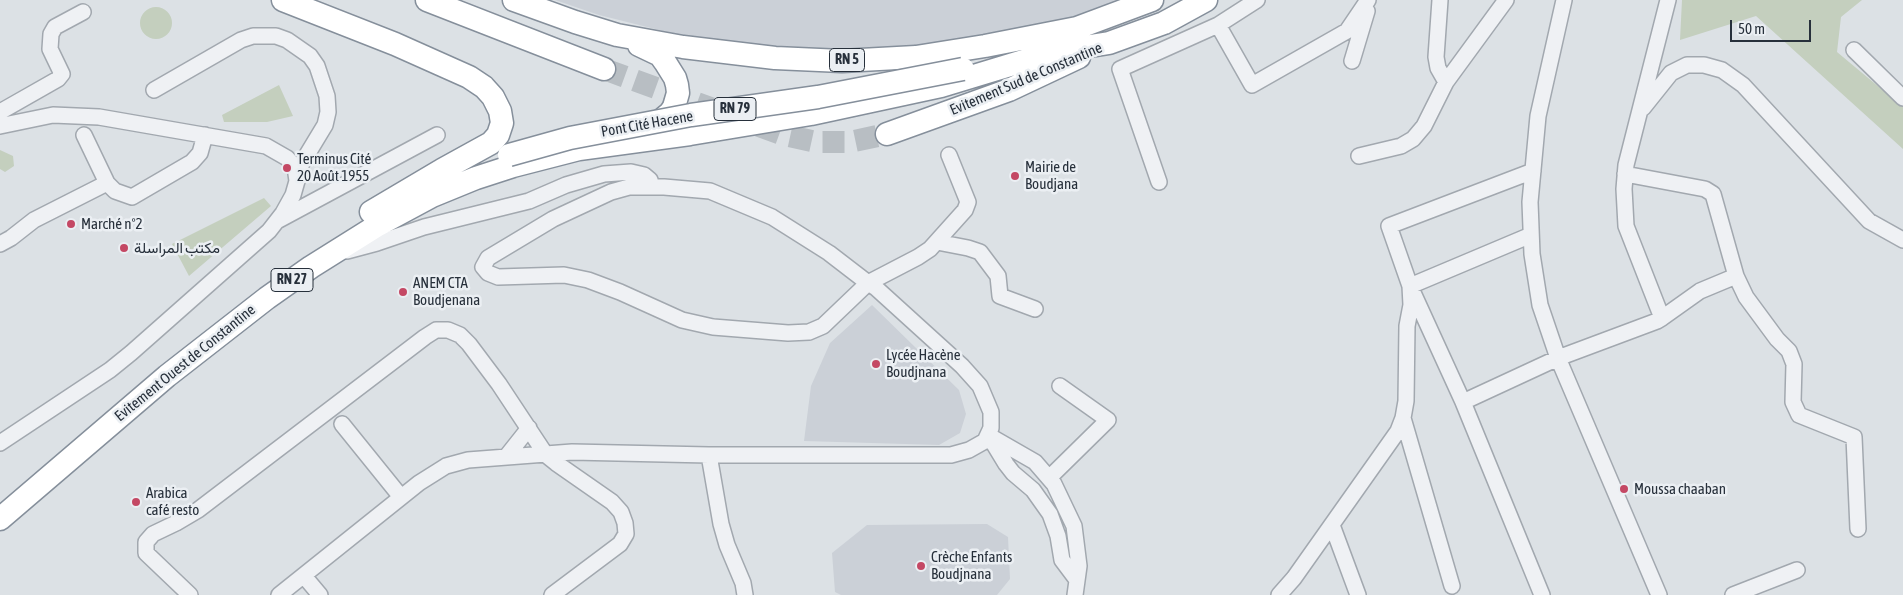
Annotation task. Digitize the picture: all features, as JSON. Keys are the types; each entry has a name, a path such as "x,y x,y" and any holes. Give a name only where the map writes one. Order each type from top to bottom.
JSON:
{"highway":[{"path":"283,0 395,44 469,77 484,87 493,97 500,112 502,123 498,135 491,143 371,212"},
{"path":"427,0 604,68"},
{"name":"RN 5","path":"514,0 617,35 683,47 775,58 842,60 916,57 985,46 1077,28 1152,0"},
{"path":"1109,44 1164,23 1206,0"},
{"name":"RN 79","path":"962,74 1077,28"},
{"path":"617,35 660,55 671,70 677,85 676,102 670,113 637,141"},
{"name":"RN 79","path":"962,74 1053,52 1109,44"},
{"name":"Evitement Sud de Constantine","path":"887,134 1009,90 1109,44"},
{"name":"Pont Cité Hacene","path":"637,141 811,114 941,86 962,74"},
{"name":"Pont Cité Hacene","path":"509,155 570,138 692,115 962,74"},
{"name":"Evitement Ouest de Constantine","path":"0,519 167,376 267,298 330,254 378,225 432,196 476,178 529,161 579,149 637,141"},
{"name":"Evitement Ouest de Constantine","path":"0,508 150,380 312,250 371,212 445,178 509,155"}],"street":[{"path":"1159,182 1120,69 1218,25 1257,0"},
{"path":"1218,25 1252,85 1347,31 1369,0"},
{"path":"1352,61 1369,0"},
{"path":"1440,0 1436,57 1438,68 1446,82"},
{"path":"1359,156 1401,146 1414,139 1424,126 1446,82 1506,0"},
{"path":"1564,0 1538,116 1530,202 1532,254 1540,305 1558,358 1659,595"},
{"path":"1662,318 1626,226 1624,203 1625,174 1668,0"},
{"path":"0,112 58,79 62,74 50,49 51,34 55,27 83,12"},
{"path":"154,90 241,40 253,36 276,36 287,40 310,56 317,66 328,96 328,112 325,126 296,174"},
{"path":"1854,50 1903,98"},
{"path":"1640,112 1671,73 1687,65 1704,65 1722,70 1744,85 1869,221 1903,240"},
{"path":"0,126 53,115 99,116 266,146 287,158 295,167 297,181 293,195 277,221 262,237 110,370 0,443"},
{"path":"84,135 107,183 115,191 132,198 192,162 200,153 205,135"},
{"path":"277,221 437,135"},
{"path":"279,595 419,483 446,466 468,460 572,452 709,455 951,455 969,450 985,441 992,428 991,412 980,386 962,366 868,283 800,234 772,217 710,191 652,187 629,188 611,192 553,219 488,258 484,267 488,273 498,277 564,275 588,280 682,320 713,327 788,333 809,332 823,326 868,283 918,258 937,242 965,210 968,202 949,155"},
{"path":"1533,171 1389,226 1410,286 1463,402 1542,595"},
{"path":"330,254 377,243 424,227 529,201 566,185 604,174 631,172 644,175 650,180 652,187"},
{"path":"1625,174 1705,189 1713,194 1736,276 1746,297 1777,339 1789,351 1794,364 1793,402 1799,415 1854,437 1858,529"},
{"path":"0,244 34,220 107,183"},
{"path":"1410,286 1531,235"},
{"path":"937,242 980,252 998,276 1000,296 1035,309"},
{"path":"1463,402 1558,358 1662,318 1700,292 1736,276"},
{"path":"1279,595 1390,445 1398,431 1406,402 1407,326 1411,305 1410,286"},
{"path":"190,595 146,553 146,542 153,534 198,510 436,330 448,330 460,335 469,344 546,455 612,502 621,512 626,534 620,544 552,595"},
{"path":"1049,478 1108,420 1060,386"},
{"path":"342,424 345,398"},
{"path":"318,418 342,424 401,497"},
{"path":"1403,418 1452,586"},
{"path":"506,457 529,428"},
{"path":"988,435 1035,462 1054,484 1074,526 1078,566 1076,587"},
{"path":"988,435 1010,469 1033,490 1050,514 1058,536 1062,560 1076,587"},
{"path":"709,455 721,524 727,545 743,583 745,595"},
{"path":"1332,524 1358,595"},
{"path":"1733,595 1797,570"},
{"path":"304,576 320,595"}],"shaded area":[{"path":"555,0 1122,0 1107,7 1031,32 920,47 840,52 767,49 679,35 599,15"},
{"name":"Lycée Hacène Boudjnana","path":"872,305 959,390 966,414 960,433 939,445 804,441 811,386 830,343"},
{"name":"Crèche Enfants Boudjnana","path":"987,524 1008,537 1010,579 997,595 841,595 835,592 832,553 867,525"}],"green space":[{"path":"1682,0 1862,0 1841,17 1837,52 1903,107 1903,149 1756,16 1680,40"},
{"path":"156,7 168,11 172,23 168,35 156,39 144,35 140,23 144,11"},
{"path":"279,85 293,116 267,122 224,122 222,115"},
{"path":"0,150 13,156 14,166 5,172 0,169"},
{"path":"264,198 271,206 189,276 172,244"}],"tunnel":[{"path":"604,69 784,135 816,142 849,142 887,134"}],"place":[{"name":"Terminus Cité 20 Août 1955","path":"287,168"},
{"name":"Mairie de Boudjana","path":"1015,176"},
{"name":"Marché n°2","path":"71,224"},
{"name":"مكتب المراسلة","path":"124,248"},
{"name":"ANEM CTA Boudjenana","path":"403,292"},
{"name":"Lycée Hacène Boudjnana","path":"876,364"},
{"name":"Moussa chaaban","path":"1624,489"},
{"name":"Arabica café resto","path":"136,502"},
{"name":"Crèche Enfants Boudjnana","path":"921,566"}]}
